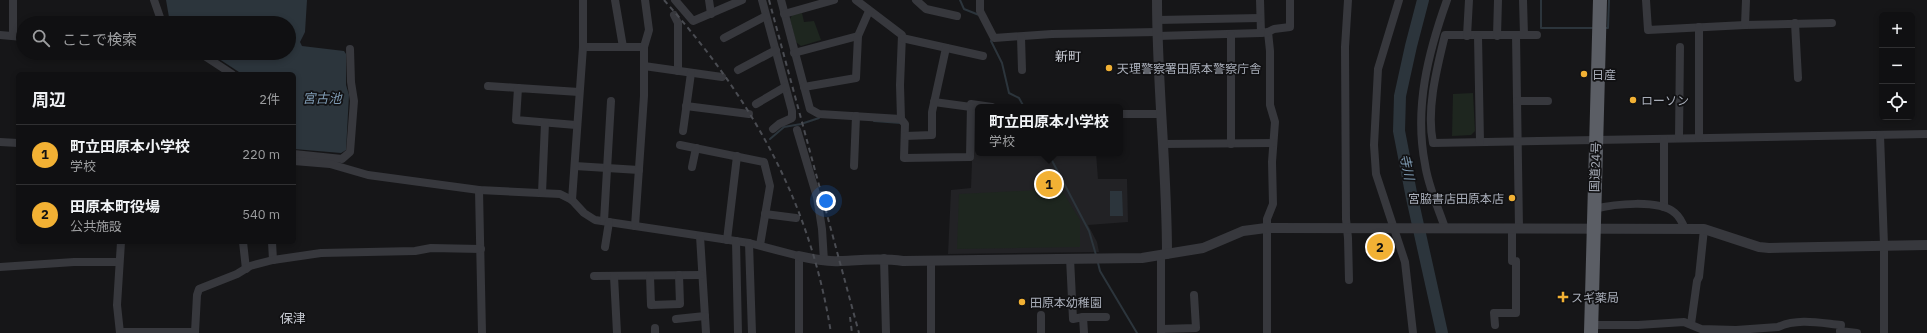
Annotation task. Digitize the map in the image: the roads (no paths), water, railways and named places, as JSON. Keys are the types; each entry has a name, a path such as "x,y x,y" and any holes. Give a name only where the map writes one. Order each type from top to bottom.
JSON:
{"highway":[{"name":"国道24号","path":"1591,329 1600,0"}],"street":[{"path":"13,0 13,36"},
{"path":"154,0 160,16"},
{"path":"572,200 576,125 583,47 583,0"},
{"path":"615,0 623,47"},
{"path":"634,226 644,96 644,47 650,30 645,0"},
{"path":"675,0 693,21 742,0"},
{"path":"709,0 711,14"},
{"path":"762,0 792,111 792,118 779,124 773,129"},
{"path":"780,0 810,109 819,114 856,119 901,119"},
{"path":"784,14 834,0"},
{"path":"856,0 902,35 900,85 901,119 905,124 904,158 970,157 971,104 975,105"},
{"path":"916,0 926,9 957,16"},
{"path":"980,0 980,11 994,38 1052,34 1231,35 1265,32 1290,27 1290,0"},
{"path":"1157,0 1160,114 1166,184 1161,331 1196,328 1194,295"},
{"path":"1260,0 1260,18 1270,51 1270,105 1275,122 1272,162 1273,204 1267,219 1266,228 1267,333"},
{"path":"1348,0 1345,47 1349,280"},
{"path":"1399,0 1378,69 1375,101 1376,174 1395,228 1404,262 1413,333"},
{"path":"1444,228 1425,166 1421,142 1421,105 1426,72 1436,32 1447,0"},
{"path":"1467,36 1470,0"},
{"path":"1497,36 1498,0"},
{"path":"1495,325 1494,313 1516,313 1516,261 1512,261 1516,228 1518,141 1517,100 1523,0"},
{"path":"1646,0 1648,30 1795,23 1832,23"},
{"path":"1745,25 1746,0"},
{"path":"804,87 856,78 858,36 869,11"},
{"path":"674,15 678,23 678,71"},
{"path":"724,38 766,16"},
{"path":"1157,20 1260,18"},
{"path":"1795,23 1798,78"},
{"path":"1699,27 1699,138"},
{"path":"0,35 16,36"},
{"path":"1231,35 1231,144"},
{"path":"1538,35 1445,35 1434,85 1431,133 1433,143 1927,134"},
{"path":"794,52 858,36"},
{"path":"1478,36 1480,142"},
{"path":"1021,37 1022,70"},
{"path":"902,38 983,56"},
{"path":"1679,138 1680,46"},
{"path":"583,47 644,47"},
{"path":"905,136 932,135 932,112 946,48"},
{"path":"296,154 342,159 350,152 354,101 351,82 350,49"},
{"path":"738,70 776,50"},
{"path":"211,60 229,72"},
{"path":"644,66 722,77"},
{"path":"683,131 690,73"},
{"path":"488,86 579,92"},
{"path":"756,104 785,87"},
{"path":"518,88 516,120 576,125"},
{"path":"1517,100 1548,101"},
{"path":"606,248 607,168 611,101"},
{"path":"934,102 971,107"},
{"path":"686,106 749,114"},
{"path":"1123,114 1160,114"},
{"path":"854,166 856,119"},
{"path":"542,193 544,123"},
{"path":"797,130 817,197 824,261"},
{"path":"1880,135 1884,245 1884,333"},
{"path":"1664,138 1664,207"},
{"path":"0,142 16,144"},
{"path":"1163,144 1231,144 1273,142"},
{"path":"680,145 764,162 770,186 760,245"},
{"path":"692,167 696,148"},
{"path":"727,240 737,156"},
{"path":"296,161 330,164 368,174 479,190 560,194 572,200 594,220 749,243 824,261 884,258 903,261 1142,258 1203,248 1243,231 1266,228 1704,229 1759,247 1769,248 1927,245"},
{"path":"575,166 639,170"},
{"path":"479,190 482,333"},
{"path":"1594,209 1625,204 1664,207 1676,213 1685,229"},
{"path":"765,214 796,218"},
{"path":"1691,324 1697,281 1699,277 1704,229"},
{"path":"700,236 706,333"},
{"path":"736,241 738,333"},
{"path":"749,243 752,333"},
{"path":"121,244 117,305 120,333 195,332 197,295 199,289 246,270 250,266 273,260 321,253 415,251 431,248 481,250"},
{"path":"244,244 246,270"},
{"path":"272,244 273,260"},
{"path":"799,256 799,333"},
{"path":"884,258 886,333"},
{"path":"1070,258 1073,318 1106,317"},
{"path":"931,260 931,333"},
{"path":"0,267 74,262 119,262"},
{"path":"650,276 651,305 680,304 679,275"},
{"path":"594,276 702,275"},
{"path":"614,276 617,333"},
{"path":"1041,315 1041,333"},
{"path":"676,318 705,316"},
{"path":"1083,317 1084,333"},
{"path":"1591,329 1674,322 1691,324 1701,329 1736,330 1778,327 1786,324 1803,322 1841,325 1840,332 1857,333"}],"water":[{"name":"宮古池","path":"166,0 307,0 305,32 300,42 302,46 344,51 346,54 346,85 349,95 346,150 341,153 296,149 296,72 239,72 221,60 296,60 296,16 169,16"},
{"path":"1110,191 1122,191 1123,216 1110,216"}],"waterway":[{"path":"960,0 964,9 979,15"},
{"name":"寺川","path":"1423,0 1400,96 1399,131 1412,198 1442,333"},
{"path":"1541,0 1541,28 1592,28"},
{"path":"1606,28 1608,28 1609,0"},
{"path":"991,41 1002,63 1009,93 1019,98 1022,104"},
{"path":"770,139 784,127 801,124 819,118"},
{"path":"874,121 901,123"},
{"path":"1050,156 1089,231 1096,255"},
{"path":"1098,263 1100,271 1137,333"}],"railway":[{"path":"664,0 696,37 724,75 750,114 773,154 792,196 808,239 821,285 831,333"},
{"path":"769,0 859,333"},
{"path":"850,317 852,333"}],"place":[{"name":"天理警察署田原本警察庁舎","path":"1109,68"},
{"name":"日産","path":"1584,74"},
{"name":"ローソン","path":"1633,100"},
{"name":"町立田原本小学校","path":"1049,184"},
{"name":"宮脇書店田原本店","path":"1512,198"},
{"name":"田原本町役場","path":"1380,247"},
{"name":"スギ薬局","path":"1563,297"},
{"name":"田原本幼稚園","path":"1022,302"}],"district":[{"name":"新町","path":"1068,56"},
{"name":"保津","path":"293,318"}]}
